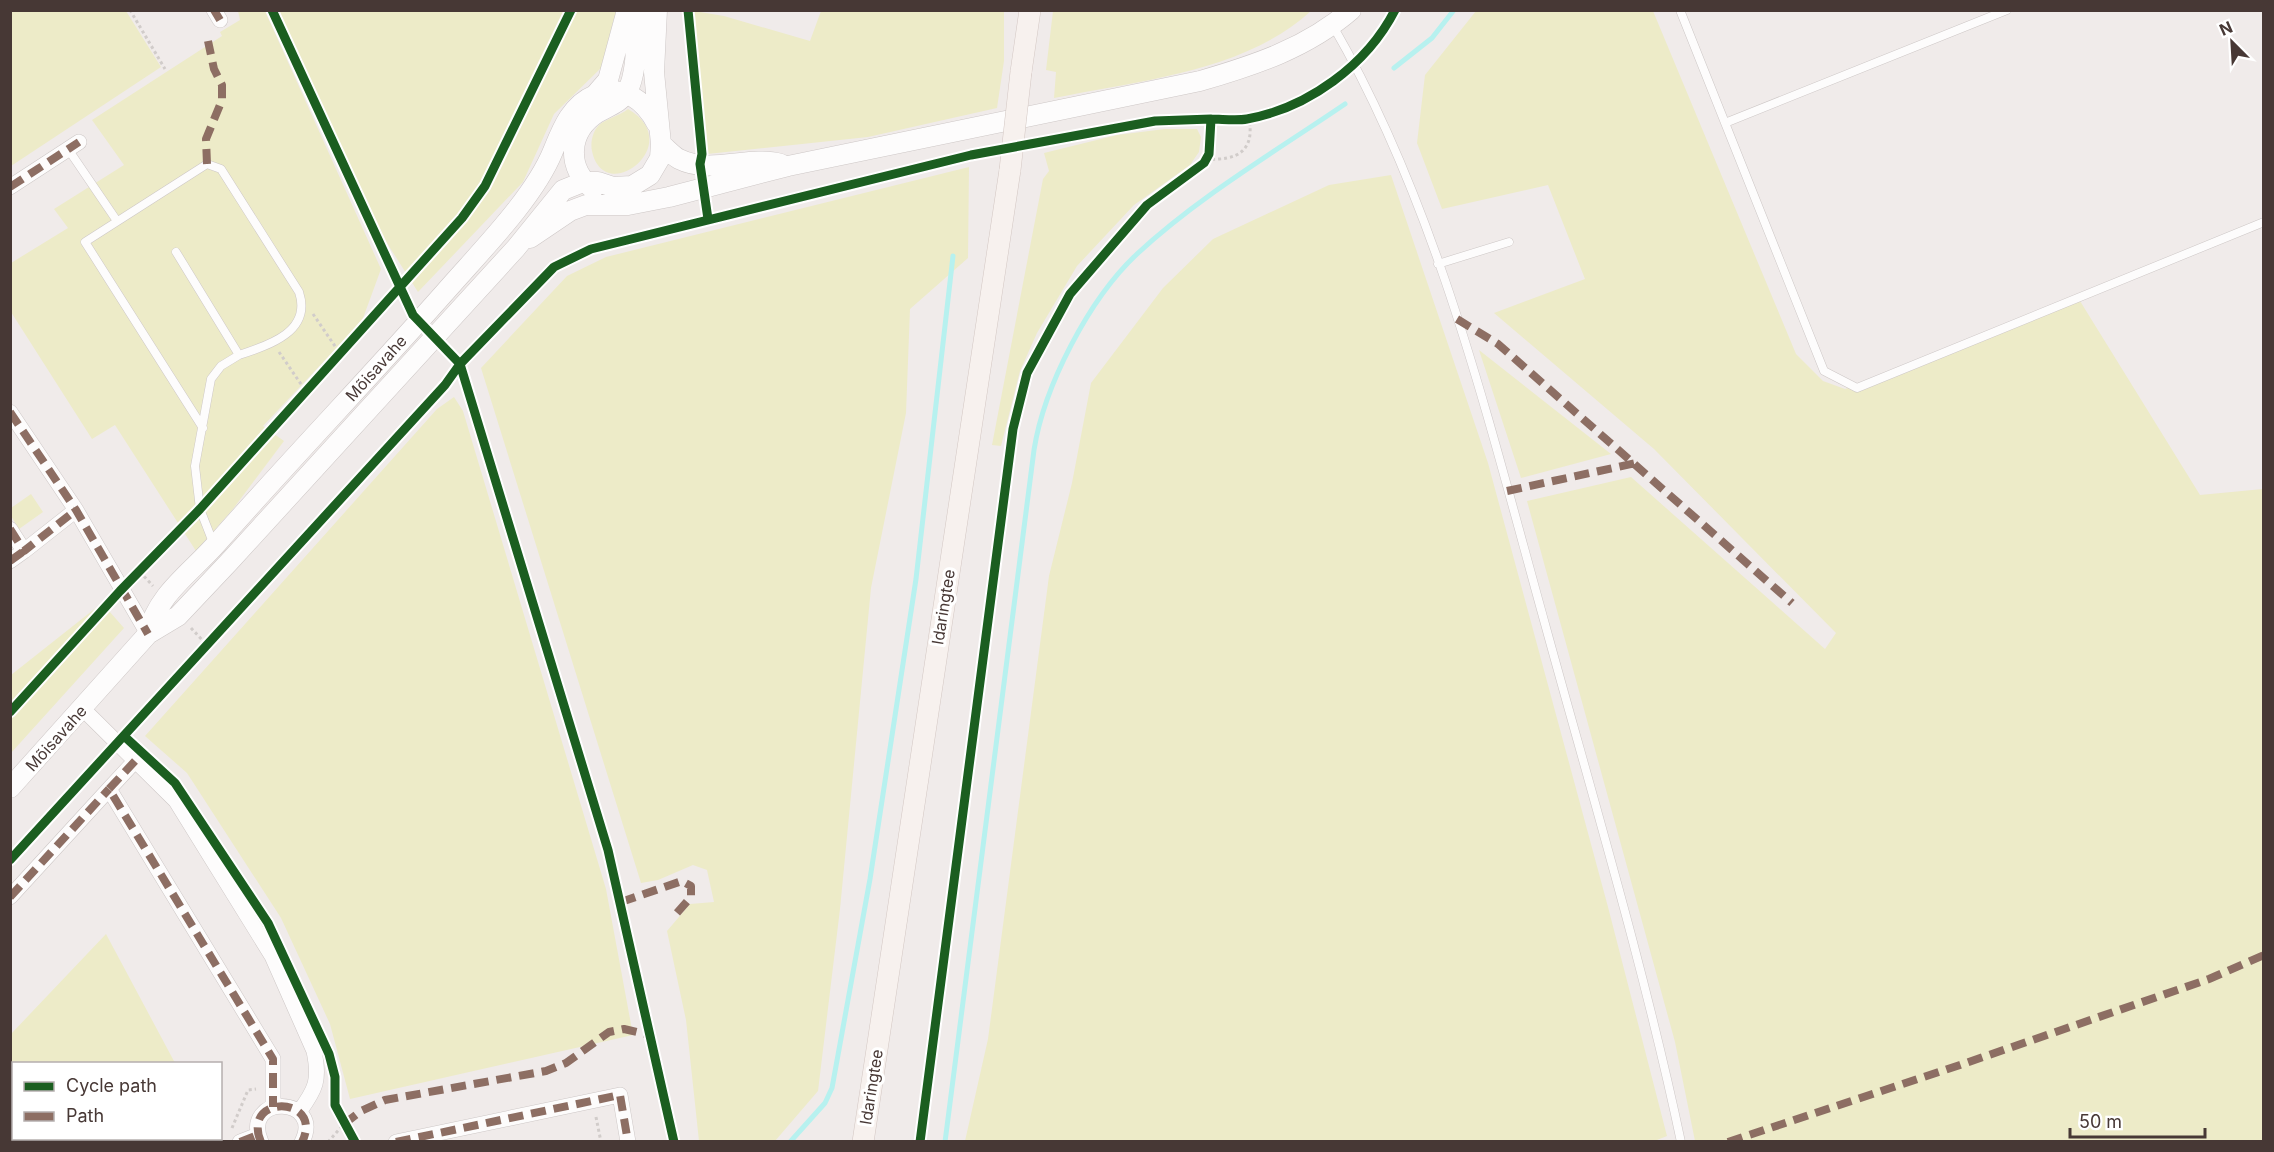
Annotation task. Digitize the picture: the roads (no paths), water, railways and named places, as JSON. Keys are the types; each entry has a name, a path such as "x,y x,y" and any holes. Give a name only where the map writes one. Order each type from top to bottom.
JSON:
{"main road":[{"name":"Idaringtee","path":"1021,10 1021,72"},
{"name":"Idaringtee","path":"863,1142 1010,170 1030,10"}],"street":[{"name":"Mõisavahe","path":"148,634 152,615 163,599 215,546 461,273 532,188 570,115 595,95 610,72 627,10"},
{"path":"612,203 583,182 574,167 572,148 581,128 596,114 614,105 626,93 632,77 638,10"},
{"path":"583,182 597,182 613,188 632,186 650,174 660,158 654,72 657,10"},
{"path":"516,249 570,211 586,205 612,203 628,205 669,197 788,166 1200,81 1261,64 1351,10"},
{"path":"595,95 611,91 626,93 649,109 660,135 680,159 700,164 769,161 788,166"},
{"path":"10,187 73,146"},
{"name":"Mõisavahe","path":"10,788 148,634 178,616 229,562 516,249 563,190 583,182"},
{"path":"10,412 76,510 120,591 148,634"},
{"path":"10,561 76,510"},
{"path":"10,529 24,551"},
{"path":"83,709 176,801 272,956 316,1063 314,1092 299,1112"},
{"path":"10,897 135,761"},
{"path":"109,789 273,1059 273,1107"},
{"path":"396,1142 620,1095 628,1142"},
{"path":"240,1142 260,1138 262,1115 273,1107 287,1106 299,1112 305,1125 304,1141"}],"lane":[{"path":"1680,10 1824,371 1857,388 2264,222"},
{"path":"1725,123 2007,10"},
{"path":"1335,18 1366,84 1425,225 1460,330 1535,589 1661,1045 1681,1142"},
{"path":"73,146 117,221"},
{"path":"203,428 84,243 207,164 221,169 299,292 302,302 302,315 297,324 272,342 239,355 221,366 211,378 203,428 195,466 200,509 215,546 229,562"},
{"path":"1438,264 1509,242"},
{"path":"176,252 239,355"}],"waterway":[{"path":"1394,68 1432,38 1454,10"},
{"path":"945,1142 1034,450 1039,425 1058,372 1071,345 1102,295 1137,254 1211,194 1345,104"},
{"path":"790,1142 825,1103 832,1088 870,879 916,579 953,256"}]}
